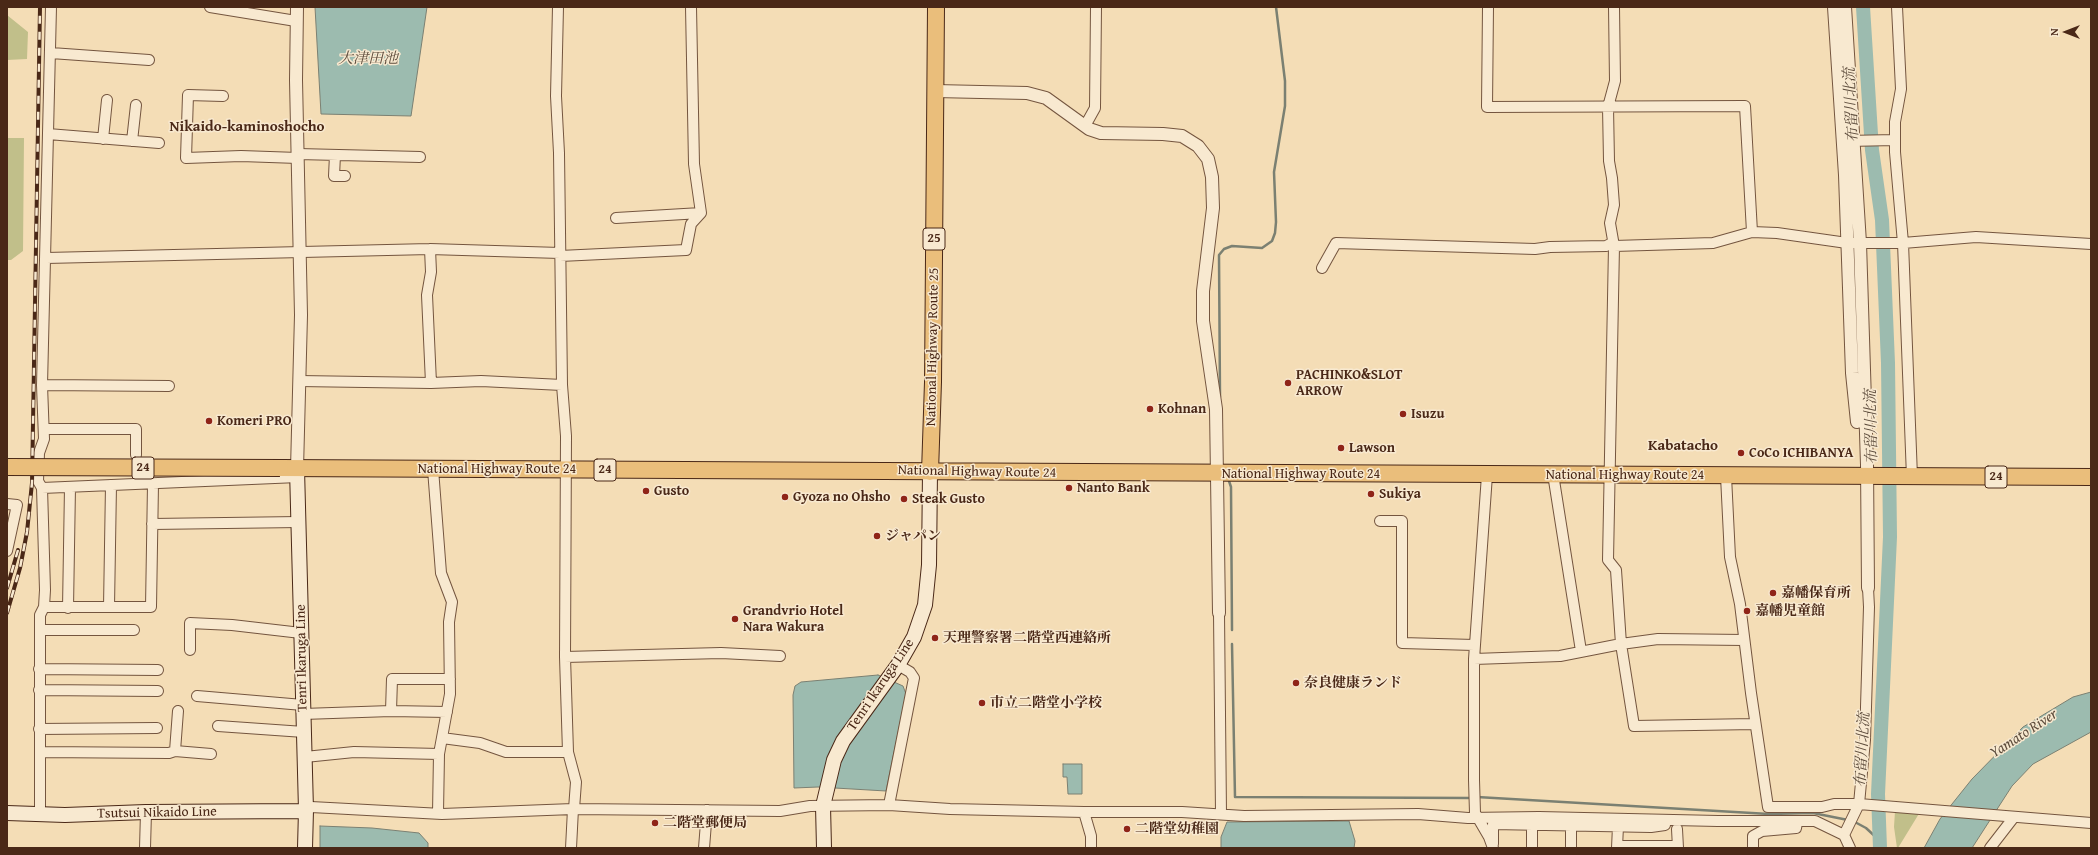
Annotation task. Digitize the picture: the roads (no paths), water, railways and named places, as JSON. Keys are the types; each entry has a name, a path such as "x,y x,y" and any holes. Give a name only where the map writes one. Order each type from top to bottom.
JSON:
{"highway":[{"name":"National Highway Route 25","path":"930,472 934,374 936,7"},
{"name":"National Highway Route 24","path":"7,467 280,468 297,473 433,469 1217,474 2091,477"}],"main road":[{"name":"Tenri Ikaruga Line","path":"824,848 823,806 825,792 834,760 843,742 895,669 914,637 925,605 929,565 930,472"},
{"name":"Tenri Ikaruga Line","path":"297,473 305,757 305,848"},
{"name":"Tsutsui Nikaido Line","path":"7,813 300,812 306,810"}],"street":[{"path":"40,814 40,615 44,607 45,590 42,488 38,481 39,454 44,439 42,385 51,7"},
{"path":"210,7 296,21"},
{"path":"42,488 153,484 297,473 300,252 297,7"},
{"path":"558,7 556,96 560,153 562,386 566,436 566,657 568,752 576,782 571,848"},
{"path":"691,7 694,164 701,213"},
{"path":"1085,126 1095,108 1096,7"},
{"path":"1488,7 1487,107 1745,106 1752,232"},
{"path":"1614,7 1615,80 1608,107 1609,161 1614,205 1610,223 1613,244 1611,475 1608,560 1616,570 1621,644 1634,726 1755,724"},
{"path":"1834,7 1852,141"},
{"path":"1845,7 1858,243 1866,457 1869,477 1869,607 1862,804 1846,831 1850,848"},
{"path":"1897,7 1901,89 1893,140 1901,243 1906,477"},
{"path":"51,53 149,60"},
{"path":"935,91 1027,93 1046,98 1085,126 1101,133 1163,134 1182,136 1198,146 1208,159 1212,177 1213,208 1204,291 1203,321 1216,409 1221,814"},
{"path":"223,96 188,95 186,158 335,155 420,157"},
{"path":"103,139 106,100"},
{"path":"132,141 136,105"},
{"path":"48,134 159,143"},
{"path":"1852,141 1893,140"},
{"path":"335,155 334,176 345,176"},
{"path":"46,258 430,249 560,254 686,250 691,224 701,213"},
{"path":"616,218 701,213"},
{"path":"1322,268 1336,243 1535,249 1550,247 1606,246 1613,244 1713,243 1752,232 1777,233 1858,243 1901,243 1976,237 2091,244"},
{"path":"430,249 431,272 427,295 431,384"},
{"path":"299,381 431,384 496,381 562,386"},
{"path":"42,385 169,386"},
{"path":"44,430 136,429 136,455"},
{"path":"433,469 441,573 452,602 449,622 450,679 447,712 439,754 438,813"},
{"path":"1553,474 1581,651"},
{"path":"1487,475 1474,645 1475,803 1478,821 1492,846"},
{"path":"1726,476 1730,557 1740,604 1755,724 1768,807 1821,808 1834,804 1862,804 2091,823"},
{"path":"44,607 151,607 153,484"},
{"path":"109,607 111,485"},
{"path":"68,608 70,487"},
{"path":"7,504 17,504 7,551"},
{"path":"1380,521 1402,521 1402,643 1474,645"},
{"path":"152,524 299,522"},
{"path":"190,650 190,623 232,625 301,633"},
{"path":"40,630 134,630"},
{"path":"1474,659 1560,656 1621,644 1658,639 1744,640"},
{"path":"566,657 721,653 780,656"},
{"path":"39,669 158,670"},
{"path":"889,805 914,678 910,672 895,669"},
{"path":"391,711 392,679 450,679"},
{"path":"39,690 158,691"},
{"path":"197,696 303,709 447,712"},
{"path":"175,751 178,711"},
{"path":"218,726 304,732"},
{"path":"39,729 157,728"},
{"path":"442,738 480,743 506,752 568,752"},
{"path":"40,752 169,753 175,751 211,754"},
{"path":"305,757 354,752 439,754"},
{"path":"306,810 311,807 438,813 573,809 780,811 823,806 889,805 950,809 1084,812 1182,812 1244,816 1418,814 1493,824 1532,825 1651,827 1666,825 1669,820"},
{"path":"1816,820 1821,808"},
{"path":"704,848 707,810"},
{"path":"145,848 146,812"},
{"path":"1084,812 1091,836 1091,848"},
{"path":"1990,848 2012,816"},
{"path":"1478,821 1539,817 1798,822 1816,820 1846,831"},
{"path":"1754,848 1754,836 1758,833 1796,828 1798,822"},
{"path":"1492,846 1493,824"},
{"path":"1532,825 1532,848"},
{"path":"1571,825 1571,848"},
{"path":"1618,826 1618,848 1620,846 1678,847 1677,829"}],"water":[{"name":"大津田池","path":"315,7 427,7 411,116 321,114"},
{"path":"878,675 903,686 906,694 886,791 818,787 794,788 793,695 795,686 801,682"},
{"name":"Yamato River","path":"2091,692 2091,732 2033,764 2012,786 1972,848 1924,848 1940,819 1972,779 2023,727 2073,697"},
{"path":"1063,764 1082,764 1082,794 1068,794 1067,777 1063,777"},
{"path":"1349,821 1355,841 1354,848 1221,848 1221,837 1227,822"},
{"path":"320,826 372,828 419,833 428,843 428,848 320,848"}],"waterway":[{"path":"1220,397 1219,255 1224,249 1232,246 1262,248 1272,241 1275,233 1274,172 1285,106 1285,81 1276,7"},
{"name":"布留川北流","path":"1863,7 1872,150 1882,220 1888,363 1890,537 1878,794 1880,848"},
{"path":"1229,481 1231,487 1232,630"},
{"path":"1232,644 1235,797 1472,798"},
{"path":"1477,797 1769,814 1813,813 1848,820"},
{"path":"1853,821 1866,828 1880,841"}],"railway":[{"path":"7,613 20,568 27,532 32,483 40,7"},
{"path":"7,588 18,550"}],"place":[{"name":"PACHINKO&SLOT ARROW","path":"1288,383"},
{"name":"Kohnan","path":"1150,409"},
{"name":"Isuzu","path":"1403,414"},
{"name":"Komeri PRO","path":"209,421"},
{"name":"Lawson","path":"1341,448"},
{"name":"CoCo ICHIBANYA","path":"1741,453"},
{"name":"Nanto Bank","path":"1069,488"},
{"name":"Gusto","path":"646,491"},
{"name":"Sukiya","path":"1371,494"},
{"name":"Gyoza no Ohsho","path":"785,497"},
{"name":"Steak Gusto","path":"904,499"},
{"name":"ジャパン","path":"877,536"},
{"name":"嘉幡保育所","path":"1773,593"},
{"name":"嘉幡児童館","path":"1747,611"},
{"name":"Grandvrio Hotel Nara Wakura","path":"735,619"},
{"name":"天理警察署二階堂西連絡所","path":"935,638"},
{"name":"奈良健康ランド","path":"1296,683"},
{"name":"市立二階堂小学校","path":"982,703"},
{"name":"二階堂郵便局","path":"655,823"},
{"name":"二階堂幼稚園","path":"1127,829"}],"district":[{"name":"Nikaido-kaminoshocho","path":"247,127"},
{"name":"Kabatacho","path":"1683,446"}]}
